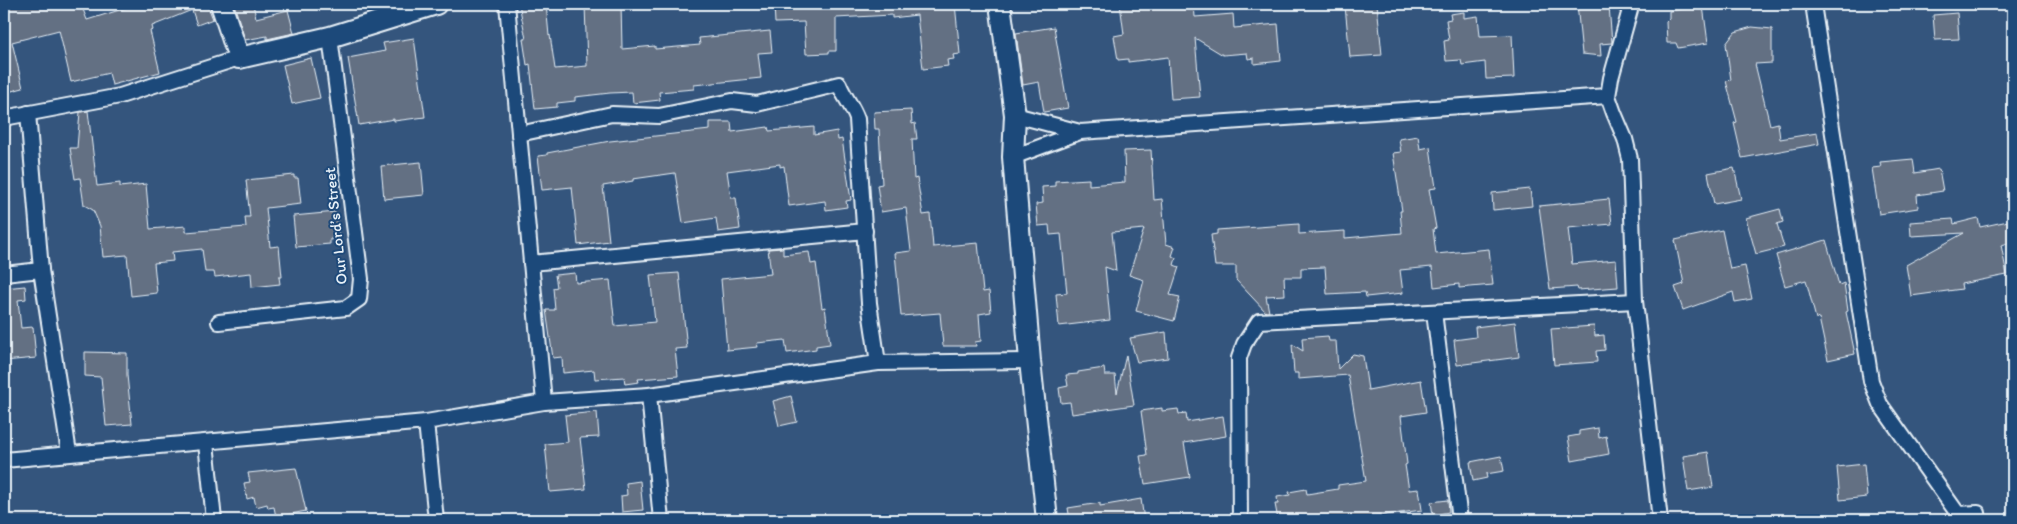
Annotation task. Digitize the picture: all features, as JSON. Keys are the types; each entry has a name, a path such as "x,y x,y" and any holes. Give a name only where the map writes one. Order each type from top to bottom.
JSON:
{"street":[{"path":"220,4 239,58"},
{"path":"4,118 120,96 239,58 330,37 436,4"},
{"path":"506,4 544,402"},
{"path":"1000,4 1015,115 1014,158 1030,361 1047,520"},
{"path":"1624,4 1630,10 1611,78 1608,96 1625,139 1630,159 1635,301 1660,520"},
{"path":"1813,4 1871,380 1880,404 1958,514 1978,513 1979,520"},
{"name":"Our Lord’s Street","path":"219,322 346,308 359,299 361,279 330,37"},
{"path":"519,134 612,114 659,116 732,101 757,104 838,84 852,105 857,119 869,303 878,363"},
{"path":"1014,158 1080,132 1608,96"},
{"path":"28,113 41,270 69,453"},
{"path":"1015,115 1080,132"},
{"path":"531,263 865,231"},
{"path":"4,274 41,270"},
{"path":"1240,520 1238,358 1244,344 1259,321 1635,301"},
{"path":"1434,312 1460,520"},
{"path":"4,460 426,422 544,402 648,395 878,363 1030,361"},
{"path":"648,395 661,520"},
{"path":"426,422 436,520"},
{"path":"206,443 214,520"}],"building":[{"path":"4,4 81,4 87,20 139,4 207,4 213,19 197,25 192,10 152,26 153,30 150,31 160,72 112,85 109,73 71,82 59,30 12,42 23,88 4,93"},
{"path":"234,4 253,4 256,18 288,10 294,33 267,39 267,36 245,40"},
{"path":"519,4 546,4 555,69 587,66 585,4 621,4 622,49 655,46 655,49 700,45 699,38 770,31 772,52 758,53 761,78 694,85 694,89 659,92 660,100 633,103 632,92 610,93 575,97 575,101 557,103 557,107 535,109 530,64 527,65 523,39 526,39"},
{"path":"774,4 955,4 960,54 953,55 954,59 947,60 948,66 923,69 917,15 892,18 892,15 836,18 836,51 806,54 804,22 775,23"},
{"path":"1120,4 1194,4 1195,17 1233,14 1234,28 1278,24 1281,61 1254,64 1254,58 1248,59 1247,53 1223,55 1195,38 1200,97 1171,99 1168,57 1128,62 1128,59 1118,60 1114,36 1124,34"},
{"path":"1377,4 1382,55 1350,57 1345,6"},
{"path":"1577,4 1593,4 1593,7 1609,6 1612,43 1600,44 1601,56 1582,54"},
{"path":"1703,6 1708,43 1678,48 1676,43 1667,43 1666,22 1669,19 1669,11"},
{"path":"1464,12 1464,18 1478,16 1480,36 1512,35 1514,78 1486,79 1485,62 1462,65 1461,60 1446,61 1444,41 1449,40 1446,20 1451,19 1450,14"},
{"path":"1957,13 1959,39 1935,40 1933,15"},
{"path":"1054,27 1068,108 1044,112 1039,82 1023,85 1016,33"},
{"path":"1752,27 1772,29 1772,63 1755,64 1770,125 1778,123 1780,139 1817,133 1819,144 1742,158 1734,123 1737,122 1726,81 1731,80 1726,44 1735,32"},
{"path":"414,38 425,117 394,121 394,119 359,125 348,58 385,51 383,43"},
{"path":"311,58 320,98 292,104 283,65"},
{"path":"911,110 912,124 915,123 917,139 912,139 914,179 917,178 923,215 930,214 933,247 978,243 983,292 989,291 991,312 979,314 981,341 975,342 976,346 943,346 940,313 901,316 895,253 911,251 906,208 881,212 877,185 882,184 879,129 875,129 874,112"},
{"path":"88,111 97,186 120,183 120,187 146,184 150,229 186,226 186,232 246,227 245,217 250,217 246,180 294,175 294,178 298,178 301,204 266,208 270,247 279,246 282,277 279,277 280,284 252,287 251,273 215,277 214,272 205,272 202,249 172,252 173,261 154,263 157,293 131,296 127,255 103,257 100,226 93,210 84,205 80,178 75,179 70,148 77,148 80,112"},
{"path":"710,122 731,122 732,132 768,127 769,131 814,127 814,135 837,131 838,140 842,139 851,200 846,201 847,207 826,210 825,201 789,206 784,166 780,167 780,164 727,171 731,198 736,198 740,229 718,232 716,218 683,223 675,173 633,179 633,181 603,186 609,241 578,245 572,187 542,190 538,156 610,141 710,130"},
{"path":"1418,136 1420,149 1430,147 1436,188 1429,189 1436,228 1433,229 1436,254 1489,249 1493,285 1459,288 1459,284 1434,287 1432,267 1400,270 1403,293 1366,297 1365,292 1327,294 1325,267 1301,268 1301,277 1284,277 1285,295 1266,296 1269,312 1266,312 1236,280 1236,266 1215,266 1211,235 1217,234 1217,230 1299,224 1299,234 1345,231 1345,238 1402,233 1400,211 1402,211 1393,153 1401,152 1399,139"},
{"path":"1151,150 1154,200 1162,199 1166,244 1175,247 1172,256 1176,258 1174,265 1179,267 1170,295 1180,297 1174,321 1136,311 1144,280 1129,275 1144,229 1112,232 1116,271 1105,267 1110,320 1059,326 1056,294 1067,293 1061,234 1050,235 1049,225 1038,226 1036,204 1043,203 1042,187 1055,186 1055,181 1089,179 1089,185 1125,182 1124,151"},
{"path":"1913,159 1915,173 1939,169 1943,191 1917,195 1918,208 1879,214 1872,168 1881,167 1880,162"},
{"path":"421,162 424,195 384,199 381,166"},
{"path":"1734,168 1741,199 1714,204 1708,173"},
{"path":"1530,189 1532,206 1493,210 1492,193"},
{"path":"1609,199 1612,224 1568,228 1572,264 1616,260 1618,287 1578,290 1577,287 1550,289 1539,206"},
{"path":"1780,209 1783,222 1777,224 1784,247 1756,254 1746,218"},
{"path":"336,212 339,239 330,239 330,244 296,247 293,216"},
{"path":"1978,218 1980,227 2008,221 2013,242 2001,245 2007,275 1961,284 1962,289 1911,296 1906,265 1964,233 1911,236 1910,222 1953,219 1954,224"},
{"path":"1722,230 1730,269 1745,266 1752,299 1735,302 1733,292 1683,310 1675,287 1684,284 1675,240"},
{"path":"1826,240 1839,285 1844,283 1848,311 1846,312 1855,354 1828,360 1819,318 1816,319 1806,280 1785,286 1776,255"},
{"path":"783,248 783,255 809,252 811,264 816,263 822,308 825,307 830,344 816,346 816,349 787,353 785,340 757,343 758,347 727,350 721,279 771,274 768,249"},
{"path":"575,273 576,283 610,280 615,326 655,322 650,275 679,273 687,348 675,349 678,376 638,379 639,382 625,384 624,377 595,379 594,370 563,373 562,357 553,358 546,310 555,310 553,288 557,287 555,275"},
{"path":"25,286 26,299 18,300 21,328 33,327 36,358 4,361 4,288"},
{"path":"1515,322 1519,357 1457,365 1454,340 1476,337 1475,327"},
{"path":"1594,326 1595,336 1604,335 1605,350 1596,351 1597,362 1554,365 1551,329"},
{"path":"1166,332 1168,358 1137,362 1130,338"},
{"path":"1328,336 1329,341 1336,341 1338,369 1353,354 1363,356 1368,390 1421,380 1426,412 1401,416 1409,490 1419,489 1422,510 1349,520 1278,520 1275,504 1278,504 1277,497 1290,495 1289,492 1306,489 1307,494 1338,489 1338,485 1366,481 1348,375 1298,379 1298,373 1294,373 1292,344 1303,351 1302,338"},
{"path":"85,352 127,353 127,375 132,424 106,426 101,377 85,376"},
{"path":"1126,355 1134,405 1072,414 1070,402 1061,403 1059,388 1068,386 1066,375 1078,374 1078,372 1104,368 1105,375 1115,375 1117,393"},
{"path":"791,396 797,422 779,426 773,401"},
{"path":"1162,408 1162,411 1178,409 1179,414 1186,413 1187,422 1223,416 1226,436 1184,443 1190,477 1145,484 1140,456 1147,455 1141,411"},
{"path":"597,412 599,437 580,438 586,489 550,492 545,444 568,442 565,415"},
{"path":"1598,428 1599,438 1606,436 1609,454 1572,461 1568,437 1579,435 1579,431"},
{"path":"1708,452 1713,487 1688,491 1683,456"},
{"path":"1501,456 1504,471 1486,474 1487,478 1473,481 1470,462"},
{"path":"1864,464 1867,497 1840,500 1837,467"},
{"path":"296,468 306,511 276,517 274,507 268,508 267,504 256,507 254,497 247,499 244,483 250,482 248,473"},
{"path":"640,481 643,510 622,512 621,496 627,495 626,483"},
{"path":"1141,499 1144,520 1070,520 1068,508 1100,503 1100,506"},
{"path":"1448,500 1449,512 1433,515 1431,502"}]}
